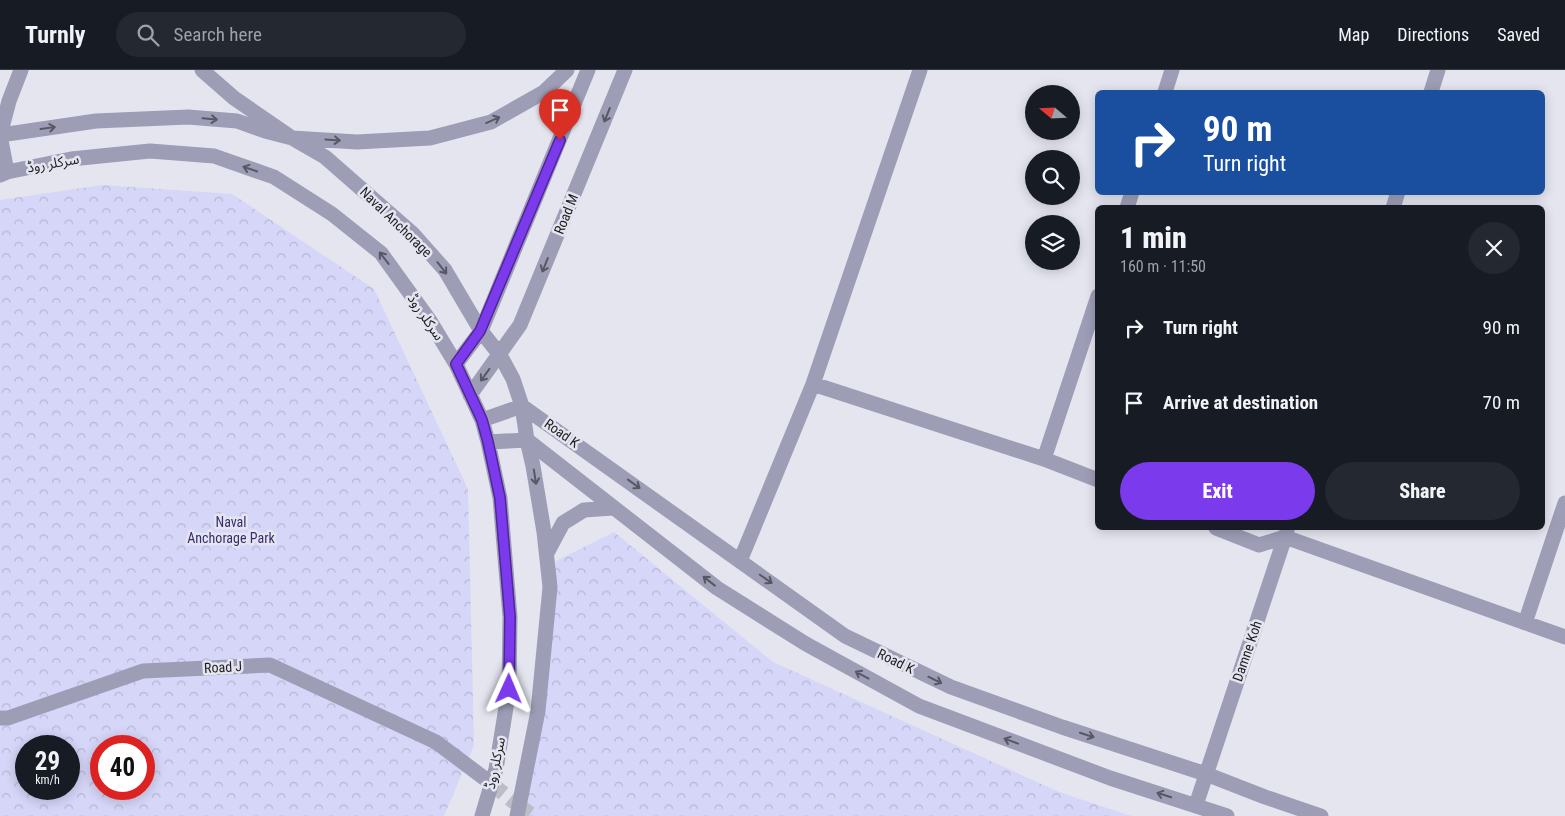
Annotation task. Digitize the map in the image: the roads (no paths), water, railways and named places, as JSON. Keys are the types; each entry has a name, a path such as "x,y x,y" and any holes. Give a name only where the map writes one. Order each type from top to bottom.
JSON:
{"street":[{"path":"3,174 0,135 9,101 21,70"},
{"path":"202,70 234,98 292,138 357,142 430,138 491,122 544,92 567,70"},
{"path":"456,364 480,331 588,70"},
{"name":"Road M","path":"470,395 520,325 625,70"},
{"path":"740,562 813,384 920,70"},
{"path":"1166,90 1172,70"},
{"path":"1432,90 1438,70"},
{"name":"Naval Anchorage","path":"0,135 96,121 188,117 237,121 292,138 325,157 413,234 445,270 480,331 500,355 513,379 522,406 527,440 534,466 547,553 550,587 538,711 517,808"},
{"name":"سرکلر روڈ","path":"3,174 71,159 150,151 214,156 274,177 332,214 381,253 430,321 456,364 482,420 500,498 510,617 509,689 496,769 482,816"},
{"path":"1044,459 1095,305"},
{"path":"813,384 1044,459 1095,479"},
{"path":"482,420 522,406"},
{"name":"Road K","path":"522,406 845,636 951,687 1062,727 1206,774 1265,798 1321,816"},
{"path":"488,442 527,440"},
{"name":"Road K","path":"527,440 717,588 806,644 919,706 1110,778 1227,816"},
{"path":"1525,623 1565,502"},
{"path":"547,553 563,523 584,510 613,508"},
{"path":"1221,530 1259,545 1287,532 1565,637"},
{"name":"Damne Koh","path":"1196,805 1287,532"},
{"name":"Road J","path":"0,718 8,718 143,671 270,665 436,742 492,784"}],"tunnel":[{"path":"492,784 515,803"},
{"path":"518,805 533,816"}],"park label":[{"name":"Naval Anchorage Park","path":"231,530"}]}
